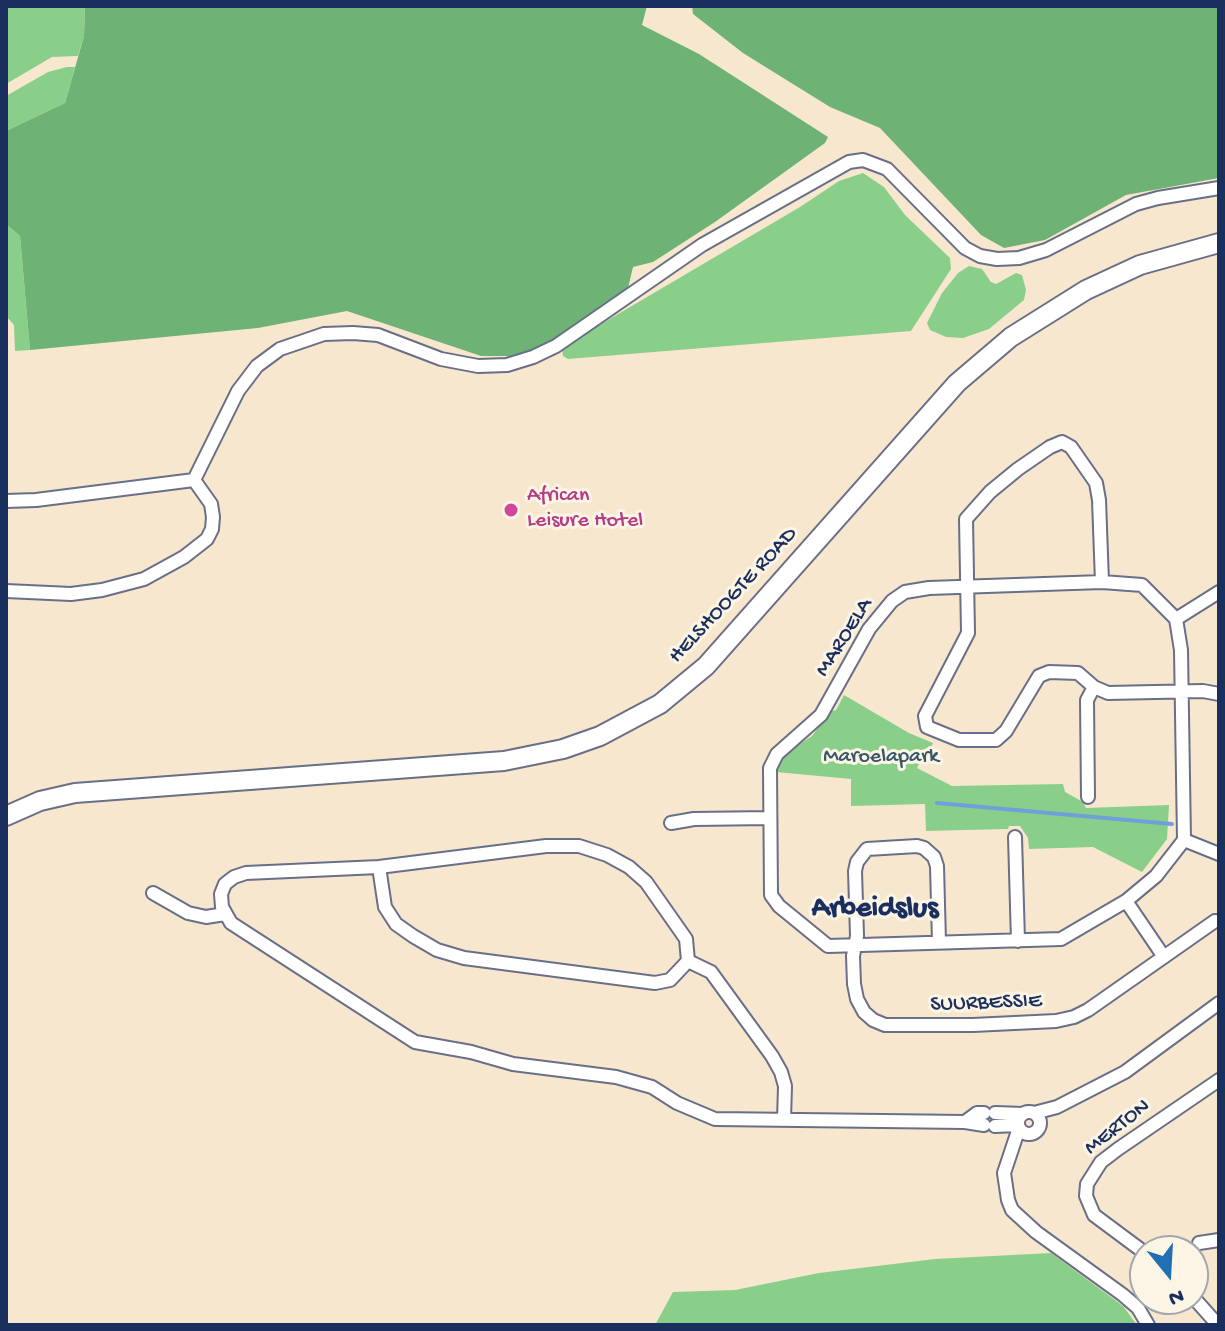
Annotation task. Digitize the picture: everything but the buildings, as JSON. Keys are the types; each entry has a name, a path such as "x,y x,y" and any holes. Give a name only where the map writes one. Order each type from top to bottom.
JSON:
{"main road":[{"name":"HELSHOOGTE ROAD","path":"6,816 40,801 75,793 504,761 563,749 625,724 660,704 706,666 957,383 1011,337 1086,290 1140,265 1219,243"}],"street":[{"path":"194,480 238,391 257,366 280,349 324,334 353,333 378,335 441,359 478,366 507,365 533,357 556,346 702,245 849,162 863,160 887,169 965,248 980,256 997,259 1019,258 1046,250 1136,204 1219,188"},
{"path":"1102,582 1096,483 1071,447 1062,442 1018,469 990,492 966,519 968,633 925,716 927,727 959,740 996,740 1006,731 1039,676 1049,672 1078,673 1094,687 1108,693 1219,694"},
{"path":"6,501 194,480"},
{"path":"6,591 71,594 102,590 144,579 184,557 207,539 213,517 211,504 194,480"},
{"name":"MAROELA","path":"1176,619 1142,585 1102,582 929,588 905,592 886,607 869,629 821,715 777,754 770,768 771,895 779,906 828,946 1061,939 1126,901 1156,876 1184,840"},
{"path":"1219,592 1176,619 1181,650 1184,840 1219,854"},
{"path":"1088,797 1087,700 1094,687"},
{"path":"671,823 694,819 769,818"},
{"path":"1015,837 1018,941"},
{"path":"379,867 389,915 396,924 437,950 464,958 655,983 670,980 688,961 686,939 646,882 629,867 607,855 579,846 546,846 379,867 246,873 225,884 221,894 225,914 231,923 415,1042 471,1052 513,1064 616,1077 652,1087 677,1103 715,1119 965,1122 990,1119 1023,1122 1125,1072 1219,1003"},
{"name":"SUURBESSIE","path":"939,942 937,866 934,857 917,846 867,849 857,862 854,984 857,999 873,1020 898,1027 1042,1022 1074,1017 1215,921"},
{"path":"153,893 188,913 206,917 225,914"},
{"path":"1126,901 1164,957"},
{"path":"688,961 711,972 772,1056 785,1086 784,1120"},
{"name":"MERTON","path":"1129,1241 1094,1215 1086,1196 1087,1184 1101,1162 1219,1080"},
{"path":"1023,1122 1004,1173 1012,1210 1036,1232 1123,1295 1138,1308 1148,1325"}],"green space":[{"path":"6,6 85,6 84,36 78,56 52,57 6,84"},
{"path":"85,6 647,6 642,25 699,54 828,137 825,143 715,222 653,262 633,267 628,288 567,332 521,356 481,356 347,311 258,328 30,350 20,236 6,224 6,131 65,103 84,36"},
{"path":"692,6 1219,6 1219,178 1126,195 1045,240 1004,248 981,235 880,128 830,107 743,53 693,14"},
{"path":"75,67 65,103 6,131 6,96 48,72"},
{"path":"863,173 884,187 905,215 950,258 951,269 911,331 568,359 563,356 562,349 579,337 839,181"},
{"path":"6,224 20,236 30,350 15,351 14,325 6,316"},
{"path":"969,266 982,269 996,284 1016,273 1022,275 1026,290 1024,300 989,329 963,338 946,337 930,330 927,323 942,293 958,273"},
{"name":"Maroelapark","path":"844,695 909,733 933,743 917,768 952,786 1063,784 1065,792 1083,802 1086,808 1169,805 1167,839 1142,872 1093,847 1029,849 1028,838 1020,826 926,831 925,804 851,806 851,779 776,772 783,755 812,736 831,711 836,710"},
{"path":"1051,1253 1123,1306 1137,1325 655,1325 673,1292 735,1290 819,1273 935,1259"}],"waterway":[{"path":"937,803 1172,824"}],"place":[{"name":"African Leisure Hotel","path":"511,510"}],"district":[{"name":"Arbeidslus","path":"875,910"}]}
